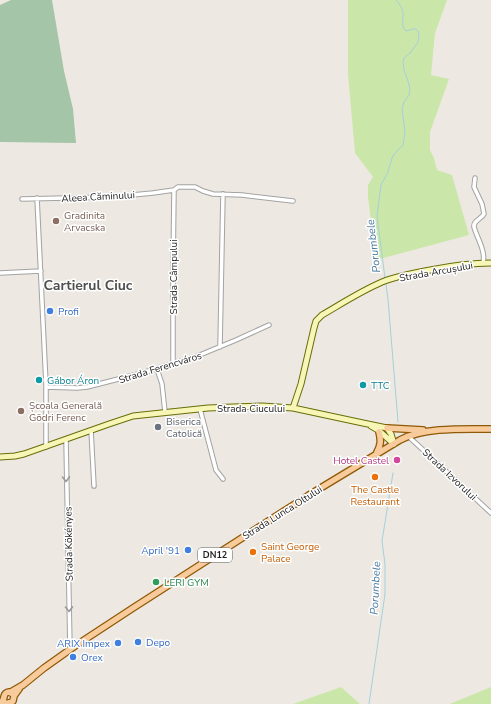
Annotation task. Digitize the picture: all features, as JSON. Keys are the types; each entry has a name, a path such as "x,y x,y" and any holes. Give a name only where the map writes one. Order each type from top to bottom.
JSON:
{"main road":[{"name":"Strada Arcușului","path":"293,408 314,328 318,319 324,314 381,282 417,272 447,266 471,263 491,263"},
{"name":"Strada Ciucului","path":"0,457 19,455 46,447 133,416 218,407 262,406 293,408 387,428"},
{"path":"363,422 373,427 394,444"},
{"path":"387,428 429,431"},
{"path":"387,428 391,434 394,444"},
{"name":"DN12","path":"429,431 491,429"},
{"name":"Strada Lunca Oltului","path":"12,694 70,649 258,527 376,454 408,436 429,431"},
{"path":"376,454 381,438 379,432"},
{"path":"9,692 12,694 14,700 12,702 4,702 3,696 5,693 9,692"}],"street":[{"path":"475,178 474,187 482,204 484,214 473,224 484,253 484,263"},
{"name":"Aleea Căminului","path":"22,199 111,197 174,190 178,187 195,187 213,194 242,195 293,201"},
{"name":"Strada Câmpului","path":"173,364 174,190"},
{"path":"220,347 223,194"},
{"path":"37,198 46,387 46,447"},
{"path":"0,273 40,271"},
{"name":"Strada Ferencváros","path":"46,387 87,387 157,369 220,347 269,325"},
{"path":"157,369 162,384 165,412"},
{"path":"200,409 216,470 223,479"},
{"path":"91,430 94,486"},
{"name":"Strada Izvorului","path":"408,436 491,512"},
{"name":"Strada Kökényes","path":"66,440 70,649"}],"green space":[{"path":"11,0 52,0 64,71 73,109 76,143 0,142 0,5"},
{"path":"348,0 447,0 435,33 431,75 449,79 430,132 430,150 437,170 452,175 469,235 376,260 368,197 368,185 373,177 355,153 348,74"},
{"path":"341,687 360,704 293,704"},
{"path":"491,687 491,704 450,704 452,703"}],"waterway":[{"name":"Porumbele","path":"385,278 377,216 381,185 388,172 392,158 403,145 405,132 402,109 410,90 403,62 404,58 411,52 418,42 419,34 416,29 406,31 404,29 402,11 396,0"},
{"name":"Porumbele","path":"386,284 398,422"},
{"name":"Porumbele","path":"369,704 385,594 385,564 382,541 393,473"}],"place":[{"name":"Gradinita Arvacska","path":"56,221"},
{"name":"Profi","path":"50,311"},
{"name":"Gábor Áron","path":"39,380"},
{"name":"TTC","path":"363,385"},
{"name":"Școala Generală Gödri Ferenc","path":"21,411"},
{"name":"Biserica Catolică","path":"158,427"},
{"name":"Hotel Castel","path":"397,460"},
{"name":"The Castle Restaurant","path":"375,477"},
{"name":"April '91","path":"188,550"},
{"name":"Saint George Palace","path":"253,552"},
{"name":"LERI GYM","path":"156,582"},
{"name":"Depo","path":"138,642"},
{"name":"ARIX Impex","path":"118,643"},
{"name":"Orex","path":"73,657"}],"district":[{"name":"Cartierul Ciuc","path":"88,285"}]}
